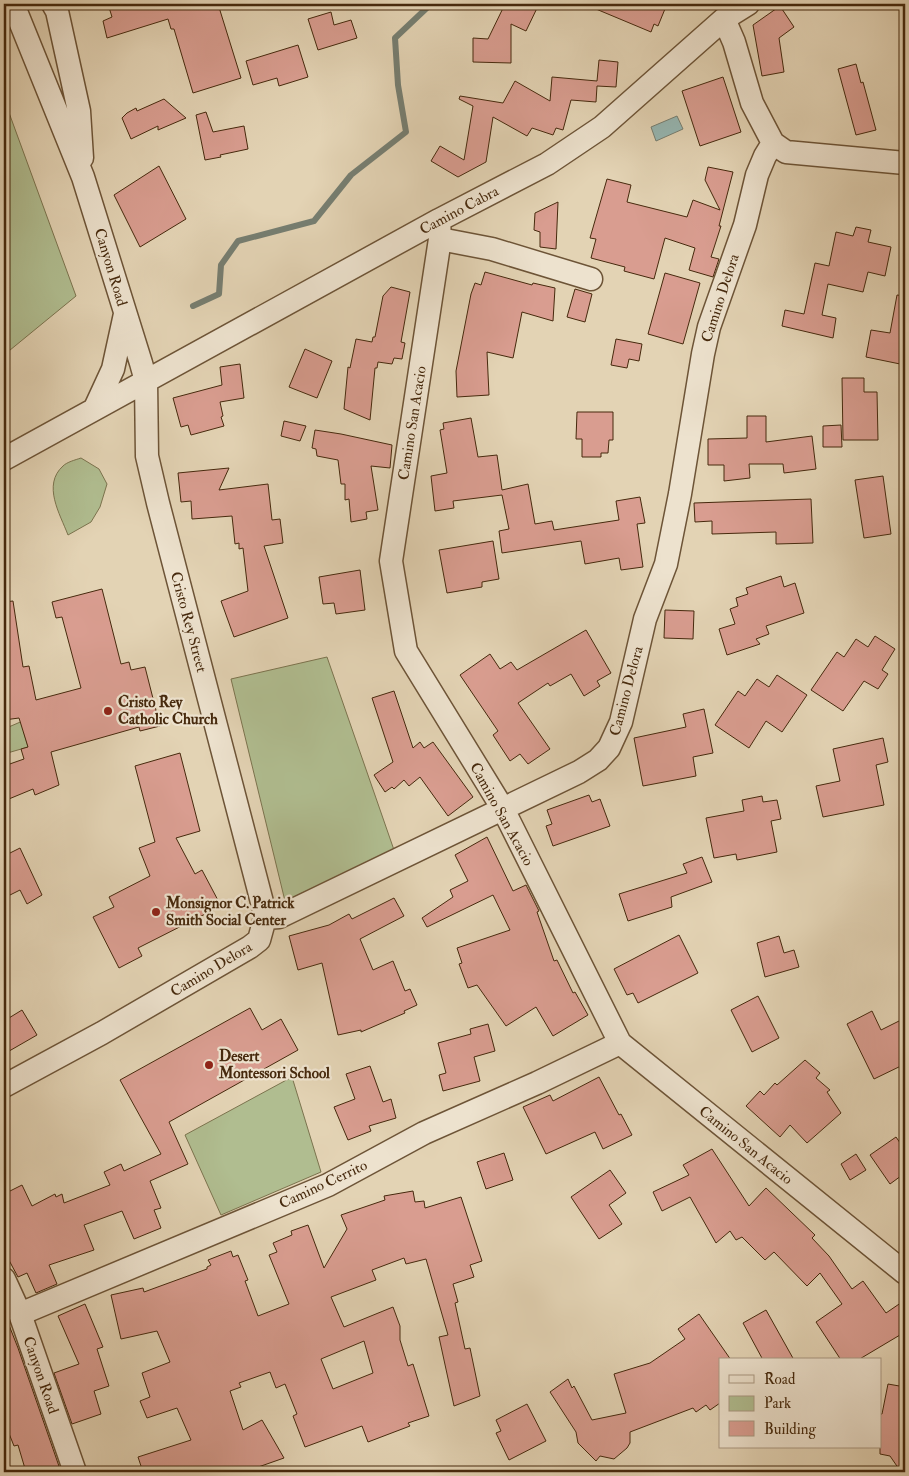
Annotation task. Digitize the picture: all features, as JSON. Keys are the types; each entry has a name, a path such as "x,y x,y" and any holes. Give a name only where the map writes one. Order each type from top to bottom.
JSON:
{"street":[{"name":"Canyon Road","path":"13,4 83,177 146,381"},
{"path":"53,4 79,111 83,177"},
{"name":"Camino Cabra","path":"146,381 440,230 546,164 602,128 724,19 748,4"},
{"path":"724,19 734,42 752,103 773,143 786,152 905,163"},
{"name":"Camino Delora","path":"4,1086 250,947 259,940 265,918 279,917 579,772 598,760 609,748 621,722 645,619 666,564 709,327 745,225 757,175 773,143"},
{"path":"440,230 492,249 591,279"},
{"name":"Camino San Acacio","path":"440,230 391,562 406,651 503,809 620,1043 905,1273"},
{"path":"95,408 113,369 126,313"},
{"path":"4,459 146,381"},
{"name":"Cristo Rey Street","path":"146,381 147,456 265,918"},
{"name":"Camino Cerrito","path":"20,1314 328,1185 424,1133 537,1083 620,1043"},
{"name":"Canyon Road","path":"4,1279 20,1314 75,1472"}],"green space":[{"path":"4,99 76,296 4,355"},
{"path":"81,458 99,469 107,484 100,507 91,522 68,535 57,509 53,491 54,482 63,466"},
{"path":"327,657 394,850 285,901 231,679"},
{"path":"25,720 31,730 24,733 28,747 4,754 4,729"},
{"path":"292,1077 321,1172 221,1215 185,1135"}],"water":[{"path":"677,116 683,129 656,141 651,127"}],"building":[{"path":"108,4 218,4 241,78 193,93 174,29 171,29 168,19 107,38 103,21 112,17"},
{"path":"505,4 539,4 526,31 511,24 511,63 473,62 473,38 488,39"},
{"path":"584,4 667,4 658,26 654,24 651,32"},
{"path":"780,6 794,27 779,38 784,72 762,76 753,25"},
{"path":"331,12 334,25 351,20 357,38 318,50 308,19"},
{"path":"298,45 308,77 279,86 277,78 253,85 246,61"},
{"path":"599,60 618,62 616,87 597,86 596,102 571,100 563,130 556,128 553,135 532,128 527,136 493,117 486,162 458,177 431,161 440,146 464,160 473,106 459,99 460,96 503,103 515,81 550,101 552,77 597,81"},
{"path":"856,64 876,130 856,135 838,69"},
{"path":"723,77 741,132 700,146 682,91"},
{"path":"164,99 186,118 158,130 158,126 131,139 122,118 136,108 137,111"},
{"path":"206,112 213,132 244,126 248,149 205,160 196,115"},
{"path":"159,166 186,219 140,247 114,195"},
{"path":"708,167 733,172 719,226 721,226 711,257 719,259 713,277 689,270 695,248 665,238 654,279 624,271 625,267 591,258 596,239 590,238 607,179 631,185 627,202 687,217 693,200 720,210 705,180"},
{"path":"558,202 556,249 540,247 540,232 534,230 535,213"},
{"path":"856,227 871,230 868,242 891,247 885,276 868,272 863,292 828,284 822,315 836,318 833,338 782,326 785,310 804,314 815,263 829,266 836,232 853,236"},
{"path":"485,272 532,285 533,283 555,288 553,321 522,312 513,358 487,352 489,395 457,397 456,371 471,294 475,283 481,285"},
{"path":"665,273 700,283 683,344 648,334"},
{"path":"391,287 410,292 401,342 405,343 402,359 394,358 392,364 378,362 377,368 375,368 370,420 344,409 348,367 350,368 356,339 372,342 373,337 375,337 383,296"},
{"path":"575,289 592,294 585,322 567,317"},
{"path":"897,295 905,296 905,365 866,357 871,330 890,333"},
{"path":"616,339 642,344 639,361 629,359 627,368 611,365"},
{"path":"305,349 332,361 317,398 289,387"},
{"path":"240,364 244,398 220,402 224,426 191,435 188,425 181,427 173,398 222,385 220,367"},
{"path":"842,378 864,378 864,392 877,392 878,440 843,440"},
{"path":"577,412 613,412 613,440 609,440 608,453 601,453 601,457 582,457 582,439 576,439"},
{"path":"747,416 766,416 766,442 812,436 816,469 784,473 783,464 749,464 750,478 724,481 724,465 708,465 708,439 747,438"},
{"path":"471,418 478,457 497,455 502,490 528,484 535,524 552,521 554,530 619,520 616,501 640,497 645,523 637,524 643,567 621,570 619,558 585,564 581,541 502,553 499,531 509,529 502,495 453,501 454,508 435,511 431,476 447,473 440,430 444,429 443,423"},
{"path":"284,421 306,426 300,441 281,436"},
{"path":"841,425 842,447 823,447 823,426"},
{"path":"315,430 392,445 390,468 371,466 378,510 366,512 367,519 351,522 349,499 345,500 345,484 341,484 338,460 317,456 316,449 312,448"},
{"path":"229,468 219,490 268,484 272,520 280,519 283,543 264,546 288,618 234,637 221,601 248,591 243,548 239,549 239,543 235,544 232,516 192,519 191,501 181,502 178,473"},
{"path":"883,476 891,534 864,538 855,480"},
{"path":"811,499 813,543 776,544 776,532 712,534 712,521 695,522 694,503"},
{"path":"493,541 499,579 482,582 482,587 447,593 439,550"},
{"path":"360,570 365,610 336,614 334,603 323,604 319,577"},
{"path":"781,576 784,587 795,583 804,613 766,626 769,634 756,639 760,644 727,655 719,629 735,624 730,609 738,606 736,598 748,594 746,588"},
{"name":"Cristo Rey Catholic Church","path":"102,589 121,664 129,662 131,670 145,667 160,726 140,731 139,727 51,752 59,785 35,795 33,789 4,801 4,766 24,759 21,749 28,747 19,718 4,720 4,602 13,601 23,667 29,666 36,700 81,688 62,617 56,618 52,602"},
{"path":"665,610 694,611 693,639 664,638"},
{"path":"586,630 611,673 597,681 600,686 584,696 571,674 550,686 548,683 518,703 550,749 528,764 520,754 510,761 493,735 498,731 460,675 490,654 500,669 511,662 517,670"},
{"path":"875,636 895,649 882,670 888,674 878,689 864,681 843,711 811,690 837,652 844,657 856,639 868,647"},
{"path":"777,675 807,695 782,732 766,721 749,748 715,725 738,691 745,696 757,679 769,687"},
{"path":"394,691 413,748 420,742 424,748 433,742 473,797 448,816 420,777 409,786 404,780 394,789 392,787 385,792 374,775 393,762 372,698"},
{"path":"704,709 713,753 693,757 696,776 643,786 634,738 686,727 683,714"},
{"path":"883,738 888,762 876,765 884,805 823,817 816,786 840,781 833,749"},
{"path":"180,753 200,831 176,838 195,874 202,870 221,906 138,948 142,956 119,968 93,917 114,907 109,897 150,876 139,848 155,842 135,766"},
{"path":"589,795 592,802 600,799 610,826 553,846 546,826 552,824 547,810"},
{"path":"762,796 763,802 777,800 781,819 771,821 777,852 737,860 736,854 714,858 706,818 744,811 742,800"},
{"path":"487,837 513,891 526,885 539,911 537,912 554,961 557,960 573,993 575,992 588,1015 553,1036 536,1007 506,1026 477,985 468,988 459,964 462,963 457,948 510,930 493,895 427,927 422,918 453,897 450,890 468,881 455,855"},
{"path":"20,848 42,895 27,904 20,890 4,898 4,856"},
{"path":"702,857 712,882 671,897 672,907 628,921 619,894 687,873 683,864"},
{"path":"394,898 404,916 360,939 373,970 393,961 405,991 410,989 417,1005 404,1011 405,1013 361,1032 361,1030 338,1035 322,963 298,970 289,936 329,925 349,914 352,919"},
{"path":"679,935 698,973 638,1003 633,993 627,995 614,969"},
{"path":"779,936 784,953 794,950 799,967 765,977 757,943"},
{"path":"758,996 779,1038 752,1052 731,1010"},
{"path":"250,1008 262,1030 281,1019 298,1050 169,1122 188,1164 150,1181 161,1208 154,1210 161,1228 134,1239 122,1211 84,1225 94,1250 49,1265 57,1284 36,1293 27,1273 18,1277 4,1251 4,1194 22,1185 32,1206 55,1194 56,1197 62,1194 64,1203 110,1185 104,1172 121,1164 124,1171 161,1154 120,1080"},
{"path":"22,1010 37,1035 4,1054 4,1021"},
{"path":"872,1011 881,1030 905,1018 905,1064 874,1079 847,1024"},
{"path":"488,1024 495,1051 474,1057 480,1081 443,1091 439,1075 446,1073 438,1043 471,1034 470,1029"},
{"path":"805,1060 820,1073 816,1078 830,1090 827,1092 841,1113 807,1143 790,1125 780,1137 746,1106 760,1091 764,1095 775,1083 777,1085"},
{"path":"370,1066 383,1102 391,1099 396,1118 369,1126 371,1131 348,1140 334,1107 355,1099 346,1074"},
{"path":"599,1077 632,1135 603,1149 595,1132 546,1154 523,1107 550,1095 553,1101"},
{"path":"896,1137 905,1150 905,1173 890,1184 870,1155"},
{"path":"712,1149 749,1206 766,1188 815,1235 812,1238 829,1256 852,1289 863,1281 886,1313 905,1300 905,1332 861,1358 840,1358 816,1322 842,1304 820,1273 807,1286 774,1252 765,1260 742,1237 736,1240 730,1231 716,1243 690,1197 662,1211 653,1192 689,1175 683,1165"},
{"path":"504,1153 513,1180 486,1189 477,1162"},
{"path":"856,1154 866,1170 850,1180 841,1164"},
{"path":"610,1170 626,1193 609,1205 622,1224 599,1239 571,1197"},
{"path":"413,1191 415,1202 424,1201 425,1208 461,1197 482,1261 470,1265 474,1277 453,1284 458,1302 455,1303 465,1349 470,1348 480,1396 454,1406 439,1337 448,1335 426,1259 406,1264 404,1258 372,1270 376,1280 331,1297 344,1327 393,1307 400,1326 400,1340 408,1366 413,1364 429,1416 408,1423 410,1426 368,1442 362,1426 305,1447 293,1416 297,1414 285,1384 276,1388 270,1372 239,1383 241,1387 230,1391 243,1430 262,1420 284,1458 244,1472 143,1472 138,1457 191,1440 177,1408 147,1418 140,1401 150,1397 142,1373 170,1362 157,1331 121,1339 111,1295 143,1288 144,1292 207,1269 211,1265 208,1260 231,1251 233,1257 238,1255 248,1280 245,1281 258,1316 289,1304 269,1255 277,1252 273,1243 292,1235 291,1231 308,1225 324,1268 347,1229 341,1215 385,1200 384,1196","holes":["364,1341 373,1373 333,1389 321,1359"]},
{"path":"85,1304 103,1347 97,1349 109,1386 94,1391 101,1414 72,1424 54,1373 79,1364 58,1316"},
{"path":"766,1310 793,1358 762,1358 743,1323"},
{"path":"699,1314 730,1358 719,1358 719,1404 710,1410 706,1405 696,1412 693,1408 630,1432 630,1443 627,1448 614,1459 600,1456 596,1461 578,1443 576,1432 550,1392 568,1379 572,1388 574,1386 592,1420 626,1413 614,1374 650,1363 685,1339 678,1329"},
{"path":"4,1315 18,1348 61,1472 26,1472 18,1445 14,1446 4,1421"},
{"path":"888,1384 905,1387 905,1472 901,1472 890,1456 880,1454 880,1448 882,1448 882,1414"},
{"path":"527,1404 546,1441 509,1460 496,1433 501,1431 496,1420"}],"waterway":[{"path":"193,306 219,294 221,265 238,241 314,221 351,175 406,132 398,85 395,38 431,4"},
{"path":"4,1463 9,1472"}],"place":[{"name":"Cristo Rey Catholic Church","path":"108,711"},
{"name":"Monsignor C. Patrick Smith Social Center","path":"156,912"},
{"name":"Desert Montessori School","path":"209,1065"}]}
